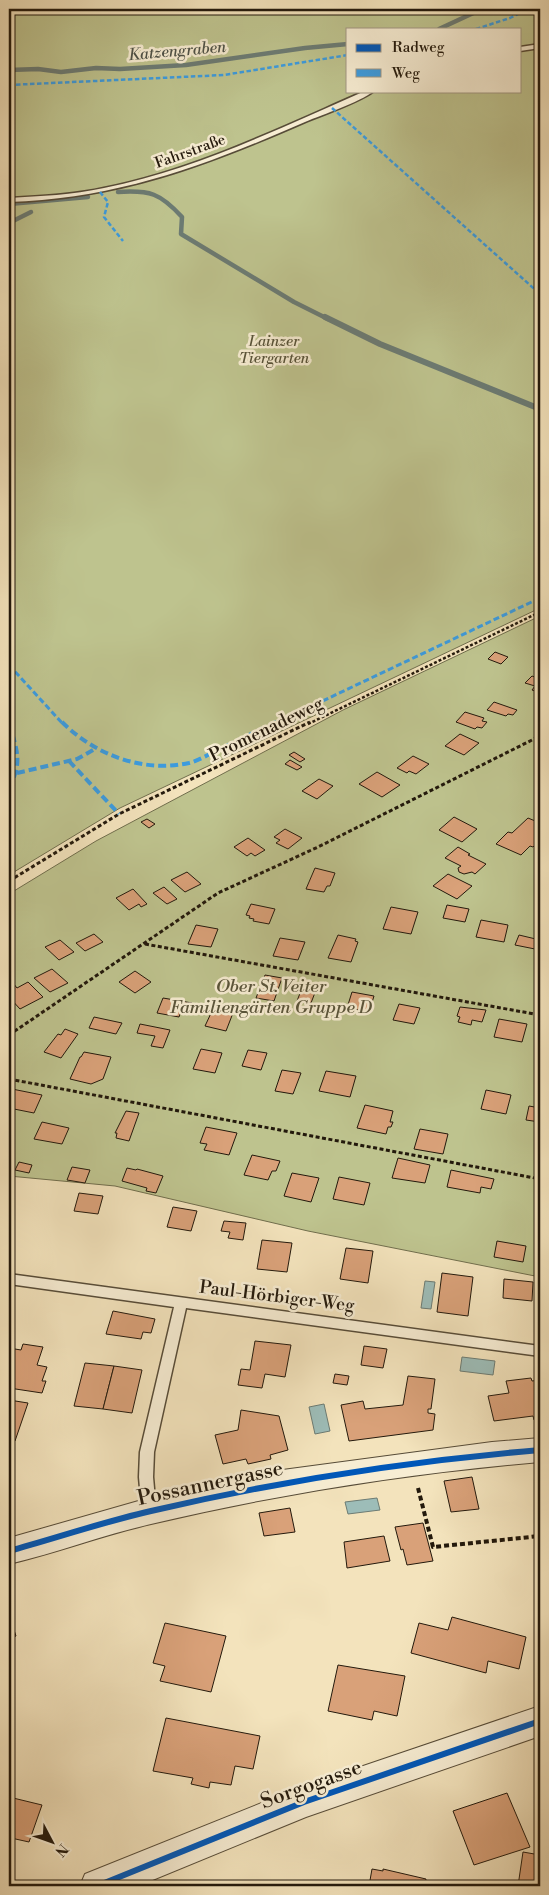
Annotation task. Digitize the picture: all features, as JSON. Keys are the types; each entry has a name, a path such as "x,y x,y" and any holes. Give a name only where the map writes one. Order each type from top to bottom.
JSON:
{"street":[{"name":"Possannergasse","path":"9,1551 149,1511 275,1484 492,1454 540,1450"},
{"name":"Sorgogasse","path":"97,1886 304,1802 540,1721"}],"lane":[{"path":"522,49 540,46"},
{"name":"Fahrstraße","path":"9,200 37,200 100,192 193,167 369,92"},
{"name":"Paul-Hörbiger-Weg","path":"9,1279 540,1351"},
{"path":"149,1511 146,1477 147,1452 182,1303"}],"path":[{"path":"9,1035 218,893 318,847 540,736"},
{"path":"145,944 540,1015"},
{"path":"9,1079 540,1179"},
{"path":"412,1465 432,1547 540,1536"}],"green space":[{"name":"Lainzer Tiergarten","path":"9,9 540,9 540,608 120,808 9,875"},
{"name":"Ober St. Veiter Familiengärten Gruppe D","path":"540,616 540,1277 308,1231 115,1186 9,1176 9,894 96,841 343,710"}],"water":[{"path":"425,1281 435,1282 431,1309 421,1308"},
{"path":"462,1357 495,1361 493,1375 460,1371"},
{"path":"324,1404 330,1431 315,1434 309,1407"},
{"path":"377,1498 380,1510 348,1514 345,1502"}],"building":[{"path":"495,652 508,657 501,664 488,659"},
{"path":"532,676 540,679 540,693 532,690 535,686 525,683"},
{"path":"494,702 517,710 513,715 508,714 506,716 487,710"},
{"path":"465,712 484,718 482,721 487,722 482,728 477,727 475,729 456,722"},
{"path":"460,734 479,743 464,755 445,746"},
{"path":"294,752 305,759 300,762 289,755"},
{"path":"413,756 429,764 416,774 409,771 407,773 397,768"},
{"path":"290,760 302,767 297,770 285,764"},
{"path":"377,772 400,785 382,797 359,784"},
{"path":"319,779 333,786 317,799 302,791"},
{"path":"454,817 477,829 462,842 439,830"},
{"path":"528,818 540,823 540,840 533,847 530,846 521,855 496,844 508,832 512,833"},
{"path":"147,819 155,824 149,828 141,822"},
{"path":"285,829 302,838 288,849 276,843 280,840 274,837"},
{"path":"248,838 265,850 255,856 251,853 247,856 234,847"},
{"path":"458,847 470,854 468,855 486,864 475,874 472,872 464,874 459,872 458,868 461,866 445,858"},
{"path":"315,868 335,873 330,886 327,886 324,892 306,889"},
{"path":"187,872 201,884 185,892 171,880"},
{"path":"448,874 472,886 457,899 433,886"},
{"path":"164,887 177,899 167,904 153,893"},
{"path":"133,889 147,904 141,907 139,904 129,910 116,898"},
{"path":"251,904 275,909 269,924 253,921 254,919 246,915"},
{"path":"447,905 469,909 465,922 443,918"},
{"path":"391,907 418,912 411,934 383,929"},
{"path":"481,920 508,925 504,942 476,937"},
{"path":"196,925 218,929 211,947 188,944"},
{"path":"94,934 103,942 85,951 76,943"},
{"path":"338,935 356,939 355,941 358,942 351,962 328,958"},
{"path":"519,935 540,940 540,950 515,945"},
{"path":"280,938 305,942 298,960 273,956"},
{"path":"60,940 74,952 59,960 45,947"},
{"path":"52,969 68,983 50,992 34,978"},
{"path":"135,971 151,982 135,993 119,982"},
{"path":"265,975 282,978 274,1001 256,998"},
{"path":"28,982 43,997 20,1009 9,997 9,986 13,983 17,988"},
{"path":"302,988 316,990 311,1003 297,1001"},
{"path":"352,992 374,996 369,1012 347,1008"},
{"path":"163,998 192,1003 189,1010 182,1009 179,1017 157,1013"},
{"path":"399,1004 420,1008 414,1024 393,1020"},
{"path":"460,1007 486,1010 482,1022 472,1020 471,1025 458,1022 460,1017 457,1016"},
{"path":"213,1009 233,1013 226,1031 205,1026"},
{"path":"94,1017 122,1023 116,1034 89,1028"},
{"path":"499,1019 527,1024 522,1042 494,1037"},
{"path":"140,1024 170,1030 163,1048 151,1046 155,1036 137,1033"},
{"path":"65,1029 78,1034 61,1058 44,1052 58,1034 61,1035"},
{"path":"201,1049 222,1053 215,1073 193,1069"},
{"path":"248,1050 267,1053 261,1070 242,1066"},
{"path":"84,1052 111,1057 103,1079 91,1084 70,1079"},
{"path":"282,1070 301,1073 293,1094 275,1091"},
{"path":"326,1071 356,1076 350,1097 319,1091"},
{"path":"12,1089 42,1095 34,1113 9,1108 9,1097"},
{"path":"486,1090 511,1095 506,1114 481,1109"},
{"path":"365,1105 393,1111 390,1122 393,1122 391,1127 388,1127 386,1134 357,1128"},
{"path":"529,1106 540,1108 540,1122 526,1120"},
{"path":"126,1111 139,1113 129,1141 116,1138 117,1133 115,1133"},
{"path":"42,1122 69,1128 62,1144 34,1139"},
{"path":"206,1127 237,1133 229,1155 204,1150 207,1144 200,1143"},
{"path":"420,1129 448,1134 443,1154 414,1149"},
{"path":"252,1155 280,1161 276,1171 272,1171 268,1180 244,1175"},
{"path":"398,1158 430,1165 425,1183 392,1178"},
{"path":"19,1162 32,1165 29,1173 15,1170"},
{"path":"72,1167 90,1170 85,1183 67,1180"},
{"path":"127,1168 163,1176 156,1193 146,1191 147,1188 122,1181"},
{"path":"451,1170 494,1179 491,1189 481,1187 480,1193 447,1187"},
{"path":"292,1173 319,1178 311,1202 284,1196"},
{"path":"339,1177 370,1183 364,1205 333,1199"},
{"path":"79,1193 103,1196 98,1214 74,1211"},
{"path":"173,1207 197,1211 191,1231 167,1227"},
{"path":"224,1221 246,1223 243,1240 228,1238 230,1232 221,1231"},
{"path":"262,1240 292,1243 287,1272 257,1269"},
{"path":"497,1241 526,1246 523,1262 494,1257"},
{"path":"346,1248 373,1251 368,1283 340,1279"},
{"path":"442,1273 473,1277 468,1316 437,1312"},
{"path":"504,1279 533,1282 532,1301 503,1298"},
{"path":"113,1311 155,1319 151,1333 143,1332 141,1339 106,1334"},
{"path":"255,1341 291,1345 285,1377 265,1374 262,1388 238,1385 241,1369 250,1370"},
{"path":"23,1344 43,1347 37,1365 47,1367 42,1381 46,1381 42,1393 9,1388 9,1348 21,1350"},
{"path":"364,1346 387,1349 383,1368 361,1365"},
{"path":"85,1363 114,1366 103,1409 74,1406"},
{"path":"114,1366 142,1370 132,1413 103,1409"},
{"path":"335,1374 349,1376 347,1385 333,1383"},
{"path":"408,1376 435,1379 431,1409 428,1409 428,1413 435,1414 433,1430 349,1441 341,1405 363,1401 365,1409 403,1405"},
{"path":"531,1378 532,1381 540,1380 540,1419 534,1420 533,1416 494,1421 488,1396 509,1393 506,1381"},
{"path":"9,1400 28,1403 15,1441 9,1440"},
{"path":"241,1410 279,1416 288,1450 270,1455 271,1459 248,1464 246,1459 223,1464 215,1435 238,1430"},
{"path":"535,1470 540,1470 540,1487 538,1487"},
{"path":"472,1477 479,1509 451,1512 444,1481"},
{"path":"290,1508 295,1532 264,1536 259,1513"},
{"path":"423,1523 433,1561 407,1565 395,1527"},
{"path":"384,1536 390,1561 347,1568 344,1542"},
{"path":"9,1615 16,1636 9,1639"},
{"path":"452,1617 526,1637 519,1669 488,1661 486,1673 411,1653 419,1623 448,1630"},
{"path":"165,1623 226,1636 211,1692 160,1681 165,1666 153,1663"},
{"path":"338,1665 405,1676 397,1716 374,1711 372,1720 328,1711"},
{"path":"166,1718 260,1736 253,1769 235,1766 231,1785 210,1782 209,1788 191,1784 193,1778 153,1771"},
{"path":"507,1793 530,1847 474,1865 453,1811"},
{"path":"9,1797 42,1805 29,1842 11,1838 9,1841"},
{"path":"523,1852 540,1855 540,1886 518,1886"},
{"path":"372,1869 383,1871 383,1869 426,1879 425,1886 369,1886"}],"waterway":[{"name":"Katzengraben","path":"441,28 482,9"},
{"name":"Katzengraben","path":"9,70 38,69 61,72 96,68 120,69 186,65 305,48 346,44"},
{"path":"118,192 147,193 161,198 182,217 181,234 294,302 328,319"},
{"path":"9,204 88,197"},
{"path":"9,223 31,212"},
{"path":"325,317 380,344 540,409"}],"marked path":[{"path":"479,28 510,18 528,9"},
{"path":"9,85 224,75 346,55"},
{"path":"332,108 540,294"},
{"path":"100,192 108,202 104,217 123,241"},
{"path":"9,665 66,727 86,742 107,754 130,762 158,765 190,763 540,598"},
{"path":"9,723 17,750 17,773 9,788"},
{"path":"17,773 77,759 95,749"},
{"path":"69,761 119,814"}],"cycle path":[{"path":"9,1551 149,1511 275,1484 492,1454 540,1450"},
{"path":"97,1886 304,1802 540,1721"}]}
